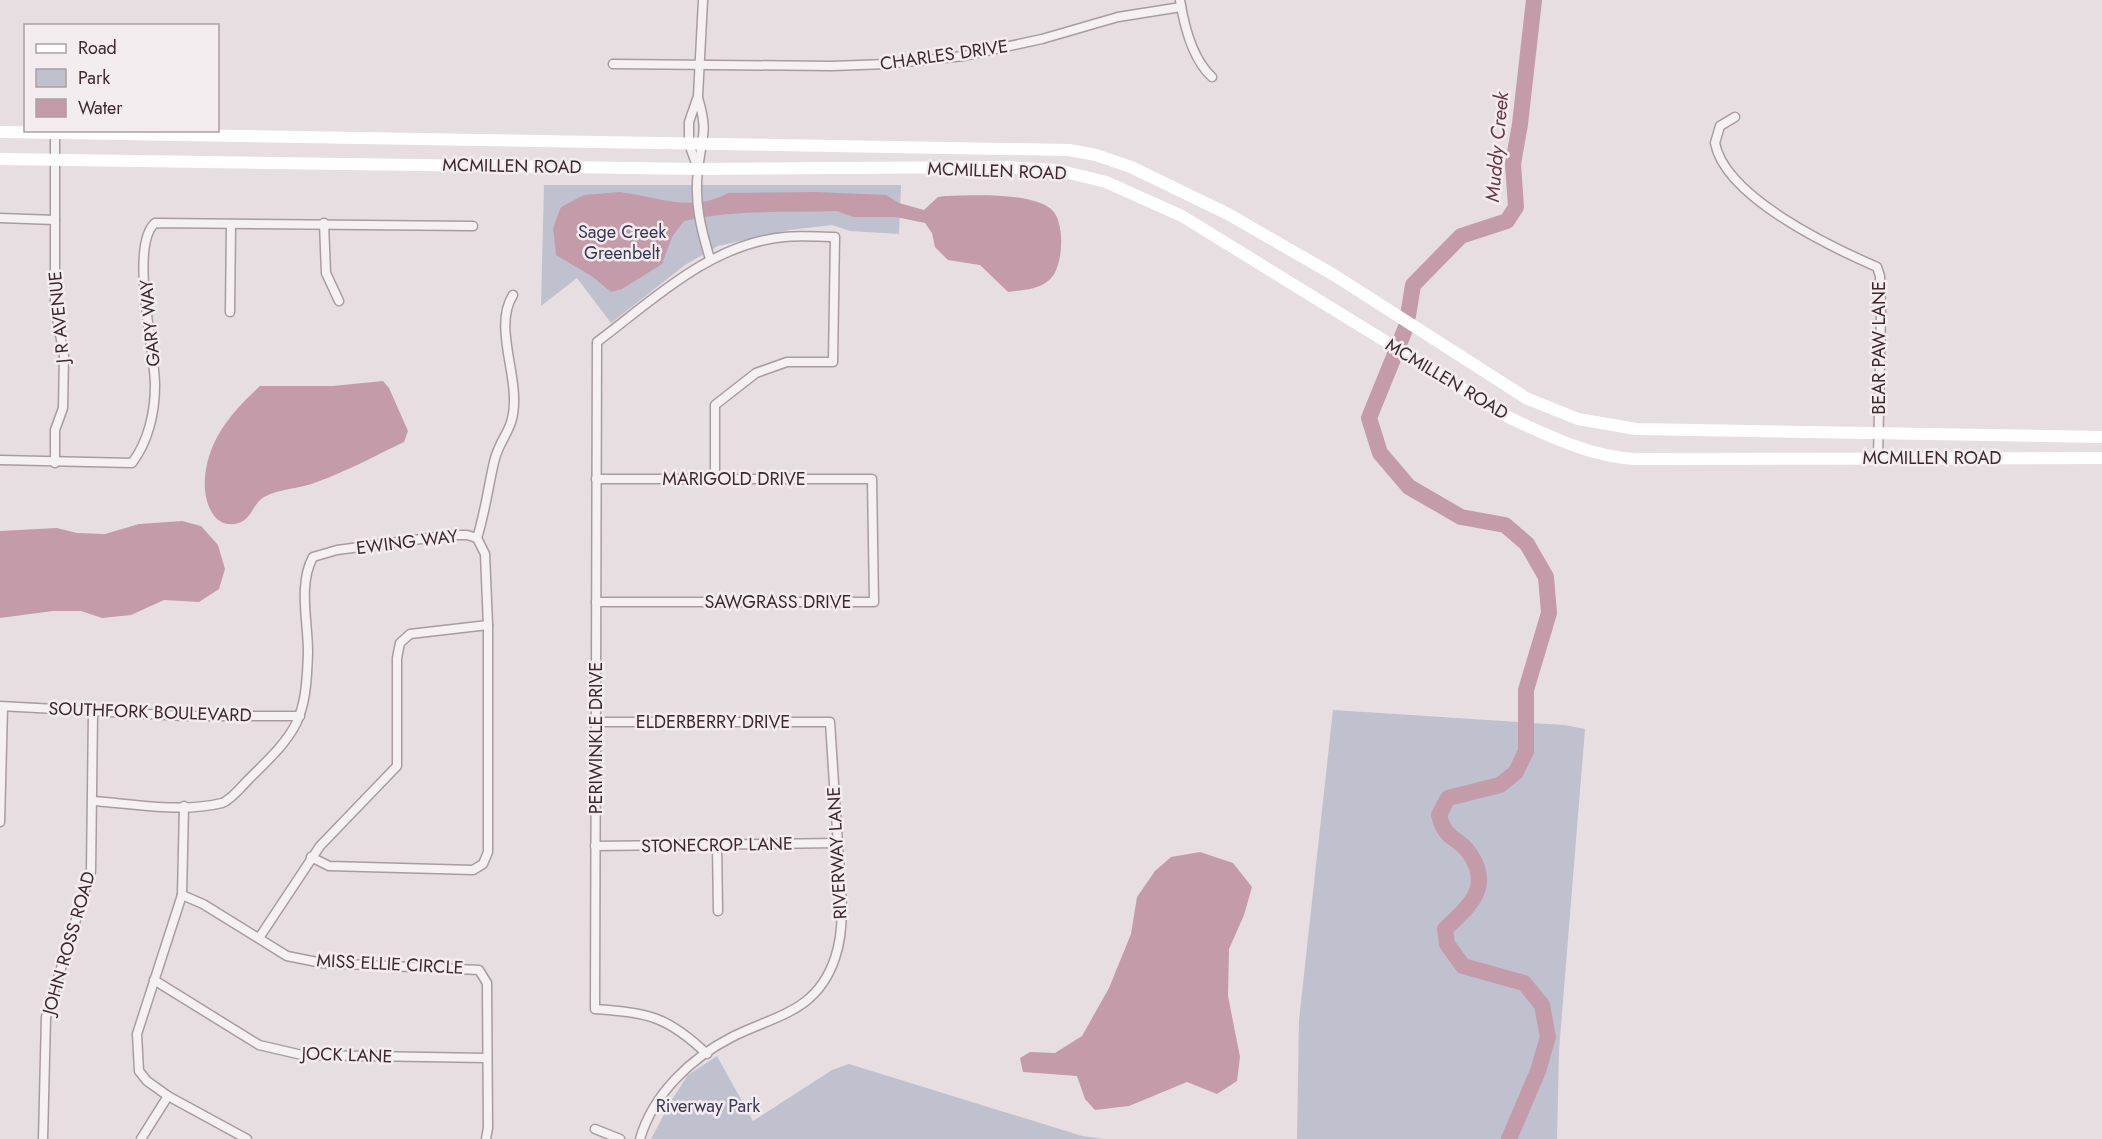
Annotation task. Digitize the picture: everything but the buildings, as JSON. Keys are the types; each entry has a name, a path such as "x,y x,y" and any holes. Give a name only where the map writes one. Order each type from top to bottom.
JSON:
{"main road":[{"name":"MCMILLEN ROAD","path":"0,132 1031,148 1096,154 1156,178 1228,214 1334,275 1526,398 1578,419 1636,429 1879,435 2102,437"},
{"name":"MCMILLEN ROAD","path":"0,159 698,169 1003,167 1057,170 1106,182 1182,216 1510,418 1559,440 1622,458 2102,458"}],"street":[{"path":"698,169 689,144 689,122 698,96 703,0"},
{"path":"1181,3 1196,56 1203,69 1212,77"},
{"name":"CHARLES DRIVE","path":"613,64 854,66 964,56 1042,39 1118,17 1181,3"},
{"path":"698,96 705,120 704,144 698,169 699,223 710,259 743,246 783,237 835,237 833,362 787,362 756,374 715,405 715,479"},
{"name":"BEAR PAW LANE","path":"1735,117 1720,126 1714,143 1721,158 1740,184 1795,228 1877,267 1880,276 1881,312 1878,458"},
{"name":"J R AVENUE","path":"54,463 54,430 63,408 64,356 55,307 55,133"},
{"path":"0,218 55,220"},
{"name":"GARY WAY","path":"0,460 132,463 143,449 152,414 155,386 154,360 145,306 146,235 155,223 473,226"},
{"path":"324,223 326,273 339,302"},
{"path":"230,312 231,224"},
{"name":"PERIWINKLE DRIVE","path":"707,1054 682,1030 660,1018 635,1012 595,1009 596,479 597,342 710,259"},
{"path":"477,538 488,505 495,460 513,422 514,396 505,320 506,306 513,295"},
{"name":"MARIGOLD DRIVE","path":"596,479 872,479"},
{"name":"SAWGRASS DRIVE","path":"596,602 874,602 872,479"},
{"name":"EWING WAY","path":"94,801 184,807 224,802 285,743 305,704 307,568 313,557 337,550 452,535 477,538 485,554 488,625 488,852 483,864 473,870 329,867 311,857"},
{"path":"259,938 311,857 397,766 397,658 400,643 410,634 488,625"},
{"path":"0,822 2,706"},
{"name":"SOUTHFORK BOULEVARD","path":"2,706 184,716 300,716"},
{"name":"JOHN ROSS ROAD","path":"43,1139 46,1017 91,871 94,801 93,712"},
{"name":"ELDERBERRY DRIVE","path":"596,723 830,723"},
{"name":"RIVERWAY LANE","path":"640,1139 656,1102 676,1078 731,1038 801,1007 822,985 835,957 842,921 830,723"},
{"path":"184,807 182,895 136,1034 139,1071 147,1081 168,1096 247,1139"},
{"name":"STONECROP LANE","path":"596,846 838,843"},
{"path":"717,845 718,911"},
{"name":"MISS ELLIE CIRCLE","path":"182,895 203,904 287,956 322,963 479,970 487,983 486,1139"},
{"name":"JOCK LANE","path":"154,980 259,1045 302,1055 488,1058"},
{"path":"141,1139 168,1096"},
{"path":"595,1129 620,1139"}],"green space":[{"name":"Sage Creek Greenbelt","path":"544,185 901,185 899,234 850,231 832,225 789,230 718,246 685,265 611,323 577,278 541,306"},
{"path":"1333,710 1564,725 1585,729 1559,1050 1557,1139 1297,1139 1299,1020"},
{"name":"Riverway Park","path":"717,1056 753,1121 832,1070 849,1064 1082,1136 1104,1139 651,1139 688,1075"}],"water":[{"path":"620,192 688,203 715,199 728,193 816,192 886,195 899,203 924,210 938,197 945,196 1015,197 1041,204 1051,209 1056,215 1061,234 1060,257 1053,275 1044,284 1008,292 980,265 948,260 935,247 932,233 925,223 896,217 853,217 837,211 741,213 684,221 672,237 662,264 622,289 611,292 593,277 556,255 553,228 561,207 584,195"},
{"path":"383,381 389,388 408,431 404,442 328,478 264,497 241,522 226,524 214,516 205,493 205,477 211,450 231,416 260,386 333,386"},
{"path":"182,521 201,526 218,545 225,569 219,589 199,602 164,600 131,615 102,618 81,611 53,611 0,618 0,531 57,528 77,533 105,534 139,524"},
{"path":"1200,852 1233,863 1252,887 1244,915 1229,949 1228,996 1240,1057 1237,1081 1217,1094 1187,1082 1129,1106 1095,1110 1085,1099 1077,1076 1023,1072 1020,1058 1030,1052 1055,1053 1082,1036 1109,988 1131,934 1137,897 1155,871 1171,857"}],"waterway":[{"name":"Muddy Creek","path":"1408,316 1413,285 1461,236 1507,221 1516,207 1513,164 1520,124 1534,0"},
{"name":"Muddy Creek","path":"1406,327 1369,418 1380,453 1409,487 1461,517 1505,525 1527,544 1546,577 1549,613 1526,690 1526,751 1516,772 1500,785 1448,798 1439,815 1448,834 1470,854 1479,877 1475,896 1462,913 1445,929 1447,944 1463,966 1524,983 1542,1005 1548,1037 1538,1071 1509,1139"}]}
